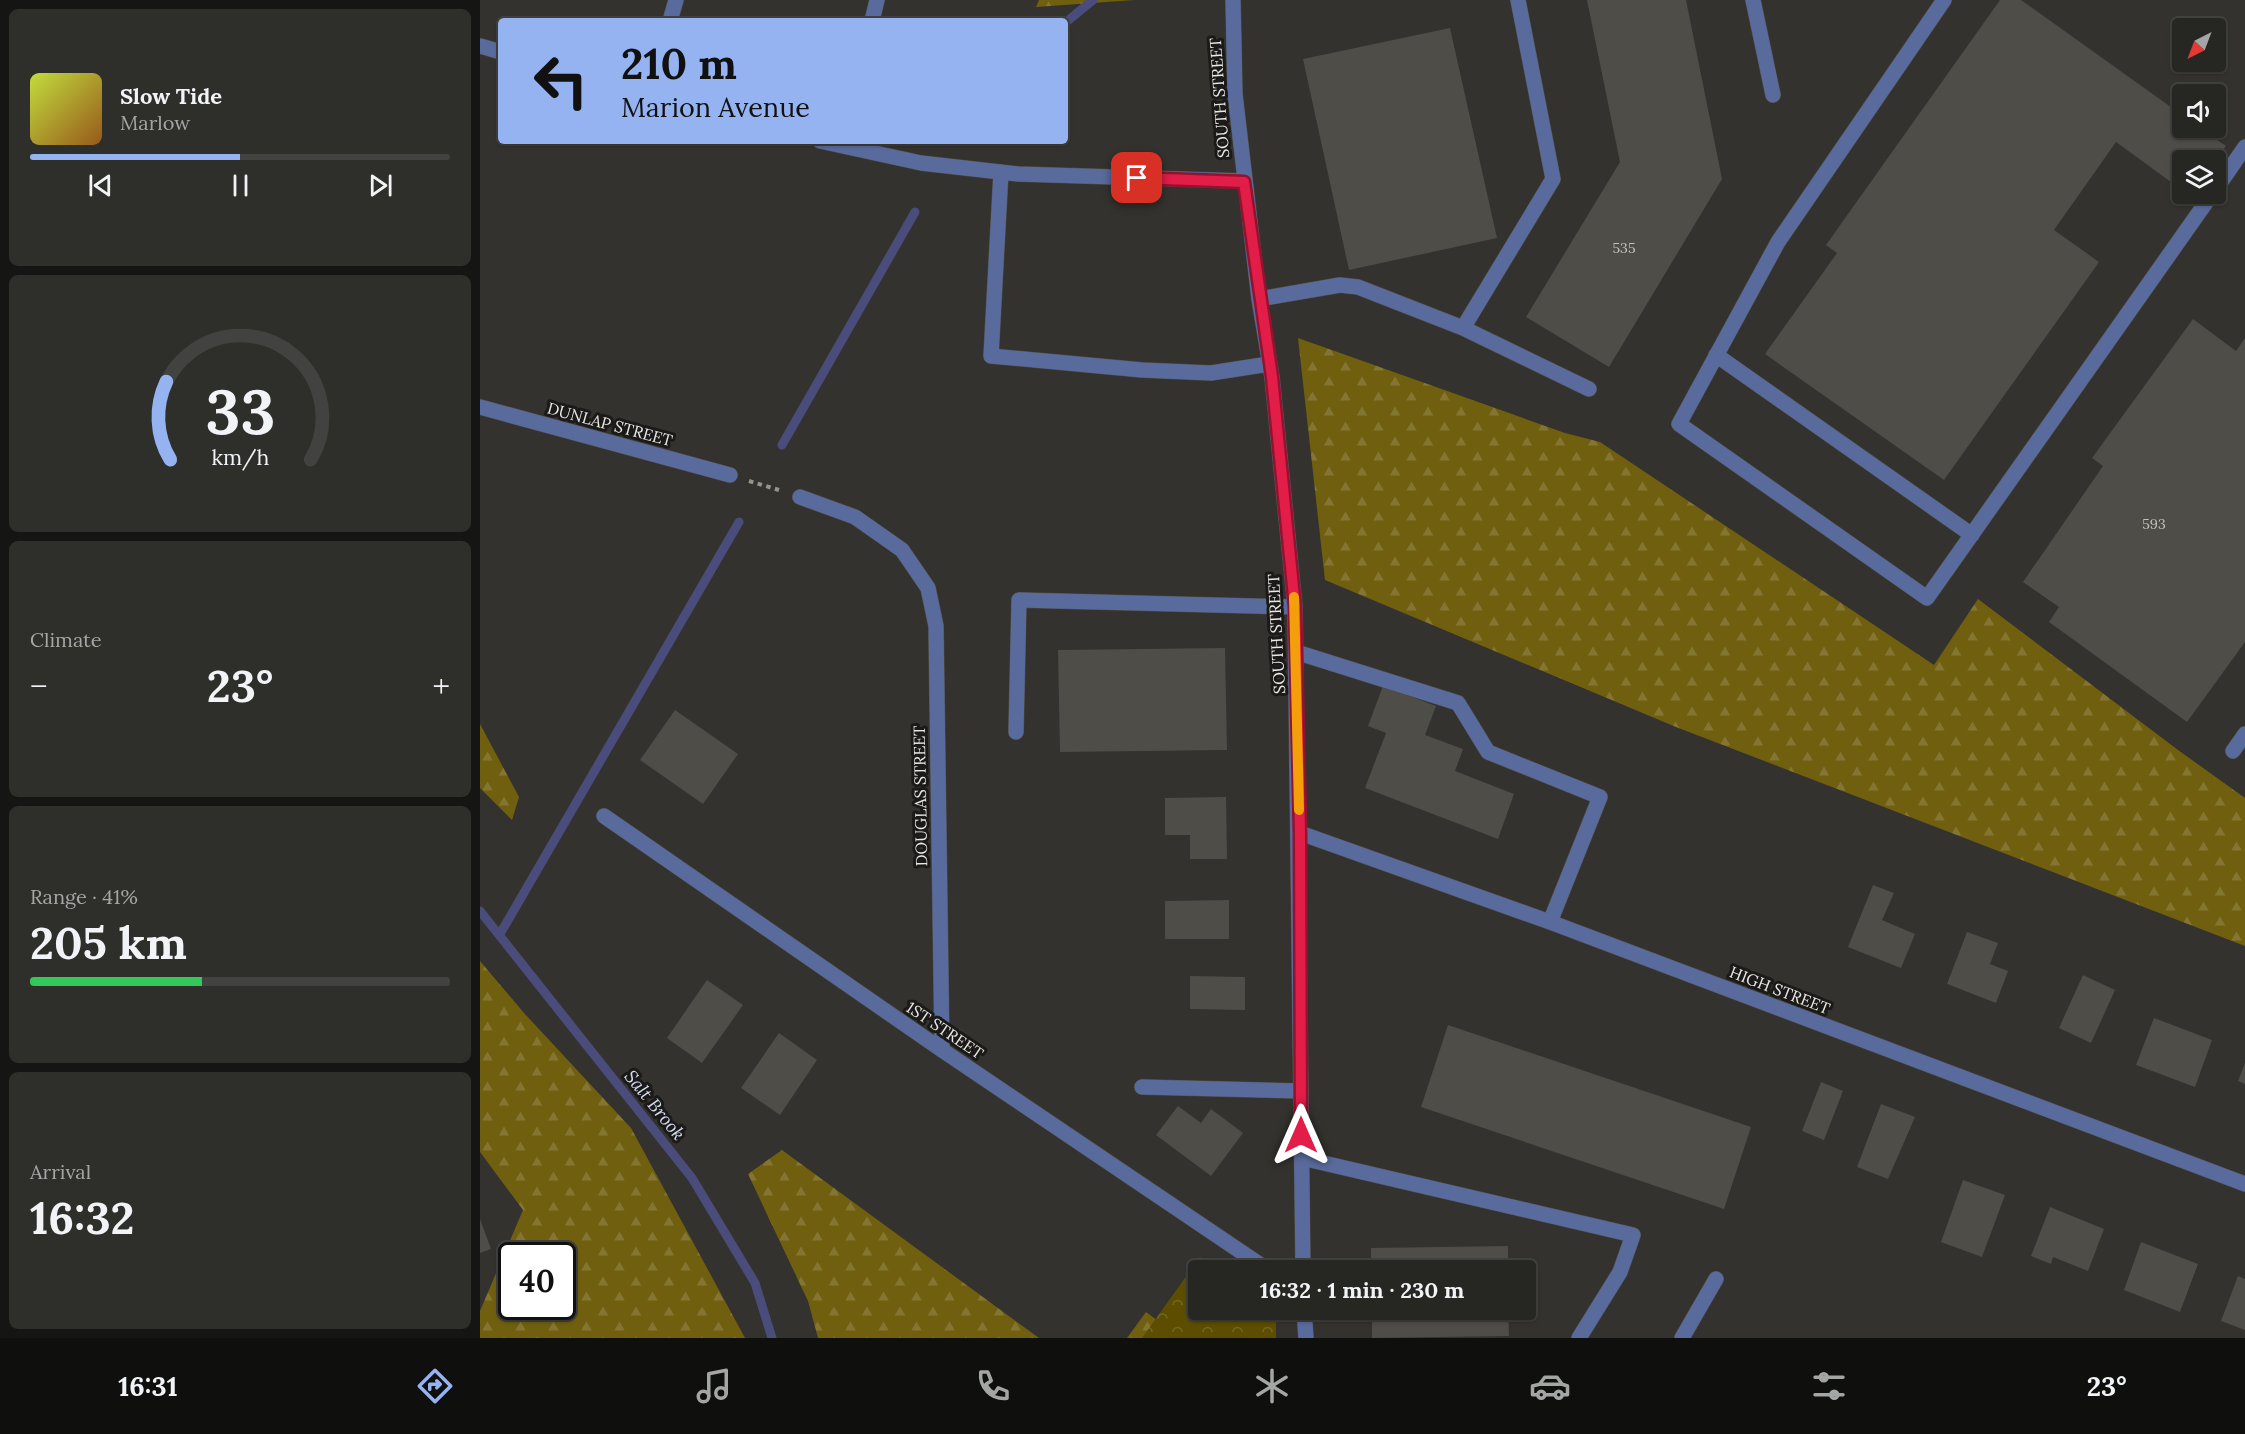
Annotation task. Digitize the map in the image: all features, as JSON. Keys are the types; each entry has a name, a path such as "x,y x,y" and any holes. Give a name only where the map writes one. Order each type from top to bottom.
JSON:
{"street":[{"path":"671,18 676,0"},
{"path":"873,18 877,0"},
{"name":"SOUTH STREET","path":"1233,0 1234,94 1269,364 1295,607 1300,833 1303,1260"},
{"path":"1463,328 1553,179 1518,0"},
{"path":"1753,0 1773,95"},
{"path":"1944,0 1778,242 1679,424 1928,598 2205,204"},
{"path":"480,46 498,51"},
{"path":"847,144 921,164 1001,172 1244,182"},
{"path":"2226,175 2245,147"},
{"path":"1001,172 991,356 1142,370 1211,373 1269,364"},
{"path":"1259,299 1340,285 1349,286 1463,328 1589,389"},
{"path":"1716,355 1972,535"},
{"name":"DUNLAP STREET","path":"480,407 730,475"},
{"name":"DOUGLAS STREET","path":"800,497 855,517 902,550 927,588 936,626 942,1050"},
{"path":"1016,732 1018,600 1295,607"},
{"path":"1296,652 1458,703 1488,752 1600,797 1550,922"},
{"path":"2233,750 2245,734"},
{"name":"1ST STREET","path":"604,816 942,1050 1253,1260"},
{"name":"HIGH STREET","path":"1300,833 1550,922 2245,1184"},
{"path":"1142,1087 1301,1091"},
{"path":"1302,1158 1633,1235 1620,1272 1579,1338"},
{"path":"1682,1338 1716,1279"},
{"path":"1305,1320 1306,1338"}],"path":[{"path":"730,475 800,497"}],"green space":[{"path":"1039,0 1134,0 1036,7"},
{"path":"1298,338 1565,433 1600,442 1934,665 1978,599 2245,798 2245,946 1676,727 1325,580"},
{"path":"480,724 519,797 512,820 480,788"},
{"path":"480,961 524,1013 631,1128 745,1338 480,1338 480,1311 498,1269 498,1320 576,1320 576,1242 509,1242 523,1210 480,1152"},
{"path":"782,1150 1039,1338 818,1338 808,1301 748,1174"},
{"path":"1188,1274 1188,1320 1276,1320 1276,1338 1142,1338"},
{"path":"1146,1312 1181,1338 1127,1338"}],"building":[{"path":"1587,0 1686,0 1722,179 1609,367 1526,317 1620,162"},
{"path":"2000,0 2021,0 2172,108 2172,138 2214,138 2226,146 2223,150 2172,150 2172,183 2116,142 2054,230 2099,262 1944,480 1765,354 1837,253 1826,245"},
{"path":"1450,28 1497,238 1349,270 1303,59"},
{"path":"2193,319 2236,351 2245,338 2245,642 2187,722 2049,622 2059,607 2023,582 2103,466 2092,458"},
{"path":"1225,648 1227,750 1060,752 1058,650"},
{"path":"1383,686 1436,706 1425,735 1463,749 1455,771 1514,794 1498,839 1365,788 1386,733 1368,726"},
{"path":"675,710 738,754 703,804 640,760"},
{"path":"1226,797 1227,859 1190,859 1190,835 1165,835 1165,798"},
{"path":"1873,885 1894,893 1882,920 1915,934 1901,968 1848,947"},
{"path":"1229,900 1229,939 1165,939 1165,901"},
{"path":"1967,932 1998,943 1990,964 2008,971 1996,1003 1947,984"},
{"path":"2083,975 2115,990 2091,1043 2059,1028"},
{"path":"1190,976 1245,977 1245,1010 1190,1009"},
{"path":"707,980 743,1005 702,1063 667,1038"},
{"path":"2154,1018 2212,1040 2195,1087 2136,1065"},
{"path":"1448,1025 1751,1127 1724,1209 1421,1107"},
{"path":"779,1033 817,1060 780,1115 741,1088"},
{"path":"2245,1063 2245,1084 2238,1081"},
{"path":"1821,1082 1843,1091 1824,1140 1802,1131"},
{"path":"1881,1104 1915,1117 1888,1179 1857,1167"},
{"path":"1178,1106 1201,1123 1211,1109 1243,1133 1211,1176 1156,1135"},
{"path":"1963,1180 2005,1195 1982,1257 1941,1242"},
{"path":"2050,1207 2104,1229 2088,1271 2053,1257 2051,1264 2031,1256"},
{"path":"480,1219 491,1249 480,1253"},
{"path":"2141,1242 2198,1264 2180,1312 2124,1290"},
{"path":"1508,1246 1508,1260 1371,1260 1371,1248"},
{"path":"2238,1276 2245,1279 2245,1330 2221,1321"},
{"path":"1372,1320 1508,1320 1509,1336 1372,1338"}],"waterway":[{"path":"1068,21 1093,0"},
{"path":"782,445 915,212"},
{"path":"500,934 739,522"},
{"name":"Salt Brook","path":"480,911 692,1178 755,1283 772,1338"}],"slow traffic":[{"path":"1294,597 1299,810"}],"route":[{"path":"1137,178 1244,182 1272,377 1295,607 1300,833 1301,1135"}]}
